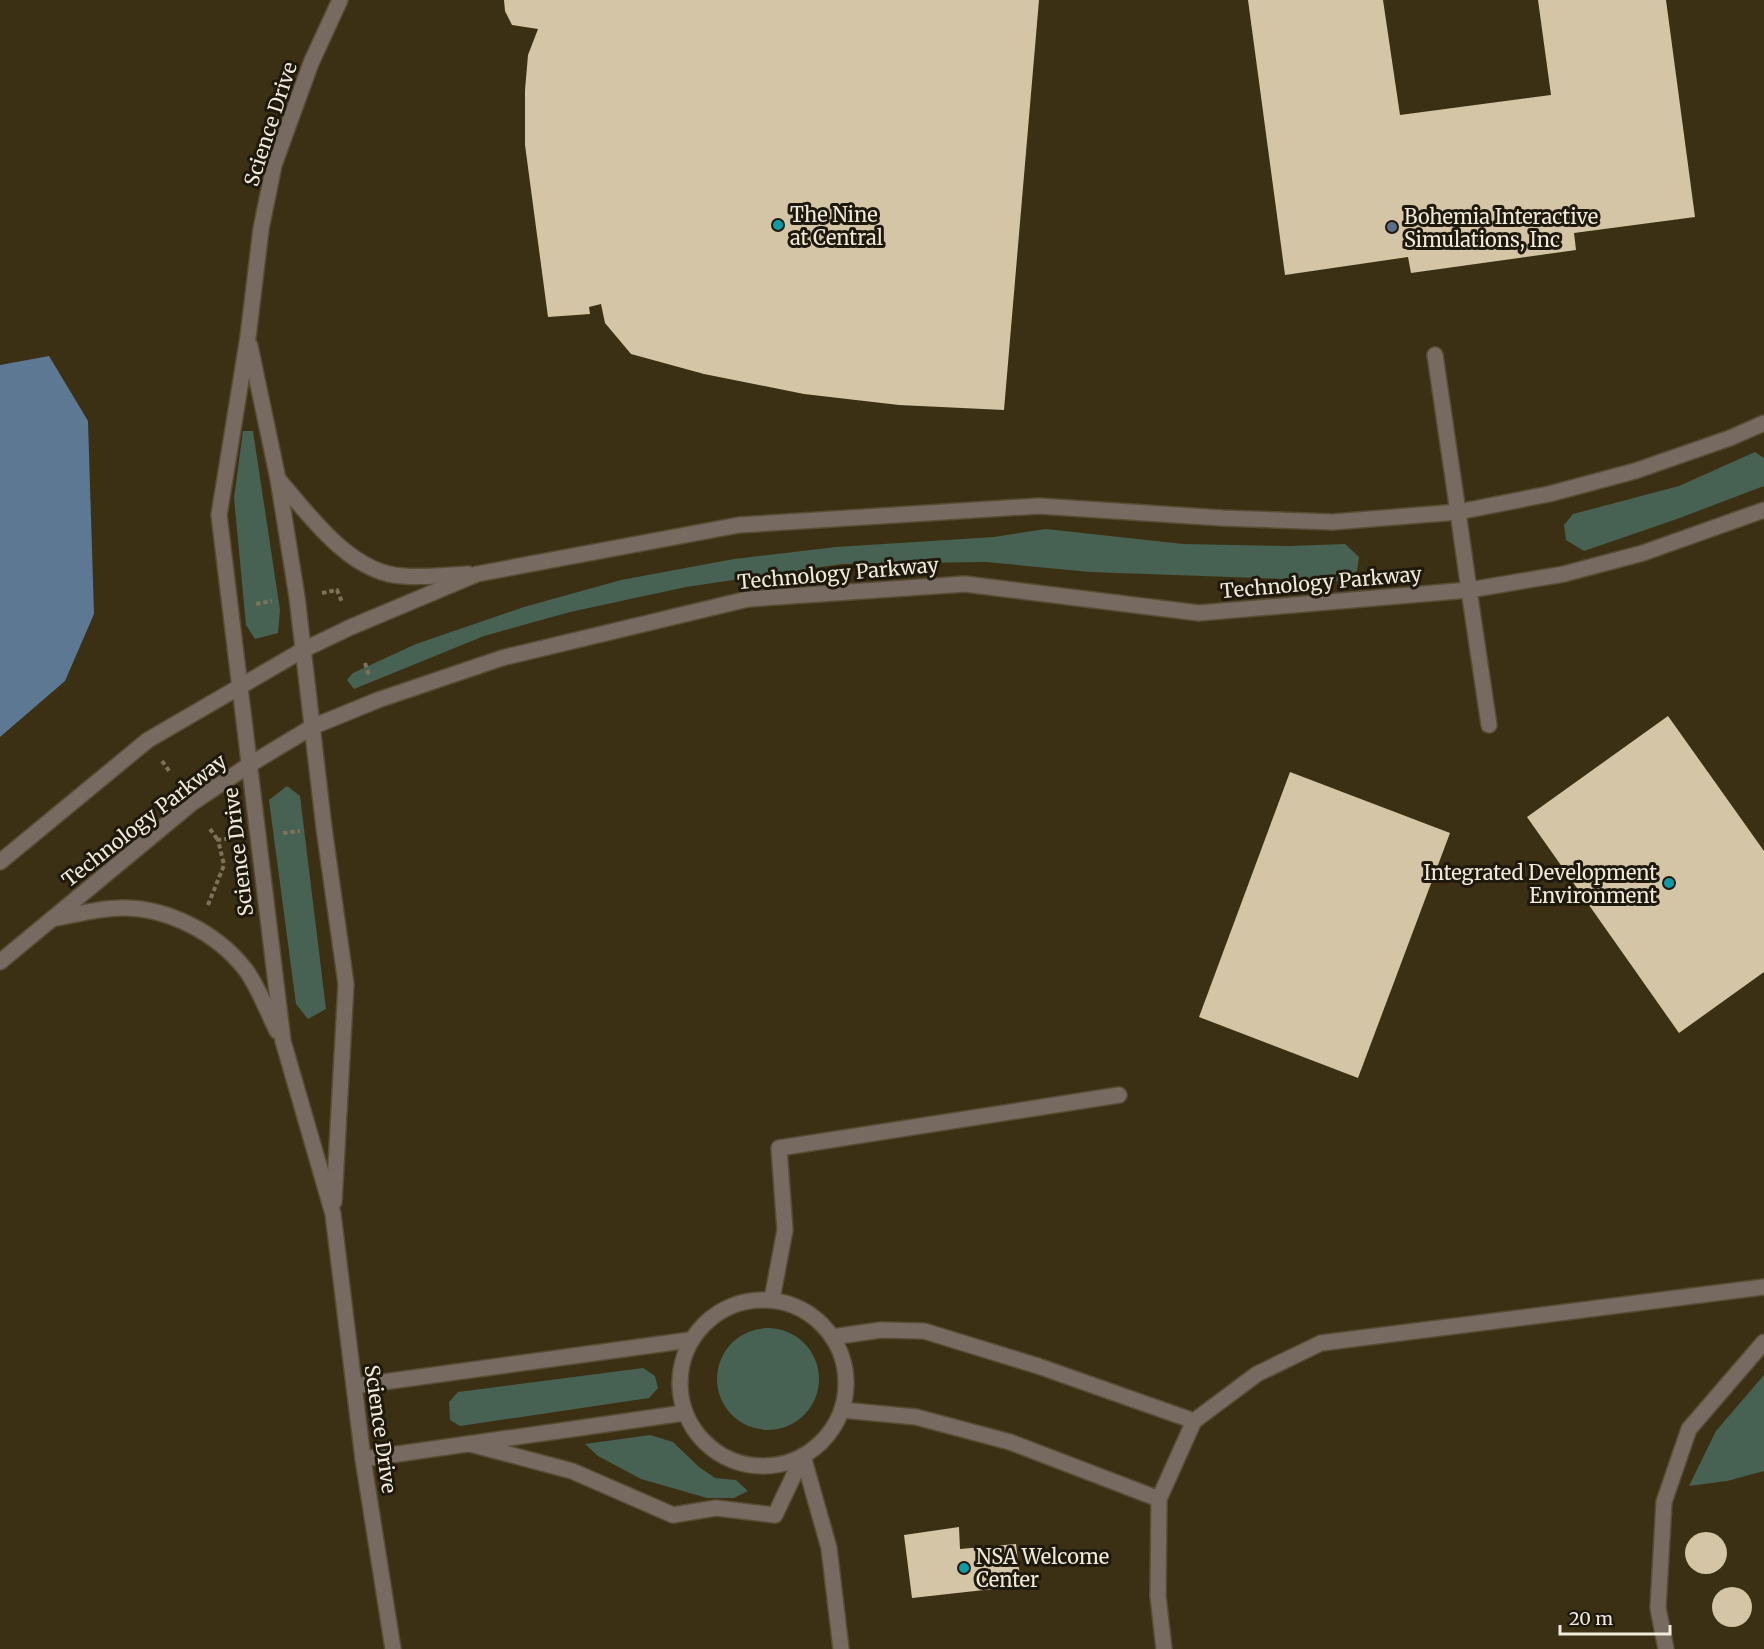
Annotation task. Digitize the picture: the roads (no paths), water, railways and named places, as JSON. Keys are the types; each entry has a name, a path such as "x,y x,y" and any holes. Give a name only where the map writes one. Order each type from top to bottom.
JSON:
{"street":[{"name":"Science Drive","path":"340,0 311,63 274,165 261,229 248,337 219,515 283,1041 333,1214 363,1459 393,1649"},
{"name":"Science Drive","path":"248,337 278,479 303,650 346,984 333,1214"},
{"path":"1435,355 1489,725"},
{"path":"278,479 321,531 357,559 376,569 401,576 477,574 739,525 958,511 1039,506 1222,518 1334,522 1458,512 1549,494 1635,471 1730,438 1764,423"},
{"name":"Technology Parkway","path":"0,962 192,803 249,765 312,727 378,700 502,658 748,599 965,584 1199,613 1469,590 1564,573 1643,553 1764,510"},
{"path":"0,862 148,740 303,650 351,627 477,574"},
{"path":"52,919 121,908 164,913 195,927 226,949 246,970 283,1041"},
{"path":"772,1299 784,1230 779,1148 1119,1095"},
{"path":"1164,1649 1158,1596 1159,1498 1194,1421 1257,1374 1321,1343 1764,1287"},
{"path":"772,1299 796,1305 816,1318 832,1337 843,1360 846,1385 842,1410 833,1428 820,1445 803,1456 776,1466 747,1466 721,1456 699,1437 684,1413 679,1388 681,1364 690,1340 705,1321 725,1307 748,1300 772,1299"},
{"path":"832,1337 881,1330 924,1331 1038,1366 1194,1421"},
{"path":"354,1386 690,1340"},
{"path":"1666,1649 1658,1608 1664,1502 1689,1429 1764,1342"},
{"path":"842,1410 916,1417 1010,1442 1159,1498"},
{"path":"363,1459 684,1413"},
{"path":"470,1444 572,1471 673,1515 716,1508 775,1515 803,1456"},
{"path":"803,1456 829,1548 841,1649"}],"water":[{"path":"49,356 88,421 94,614 65,681 0,737 0,365"}],"place":[{"name":"The Nine at Central","path":"778,225"},
{"name":"Bohemia Interactive Simulations, Inc","path":"1392,227"},
{"name":"Integrated Development Environment","path":"1669,883"},
{"name":"NSA Welcome Center","path":"964,1568"}]}
